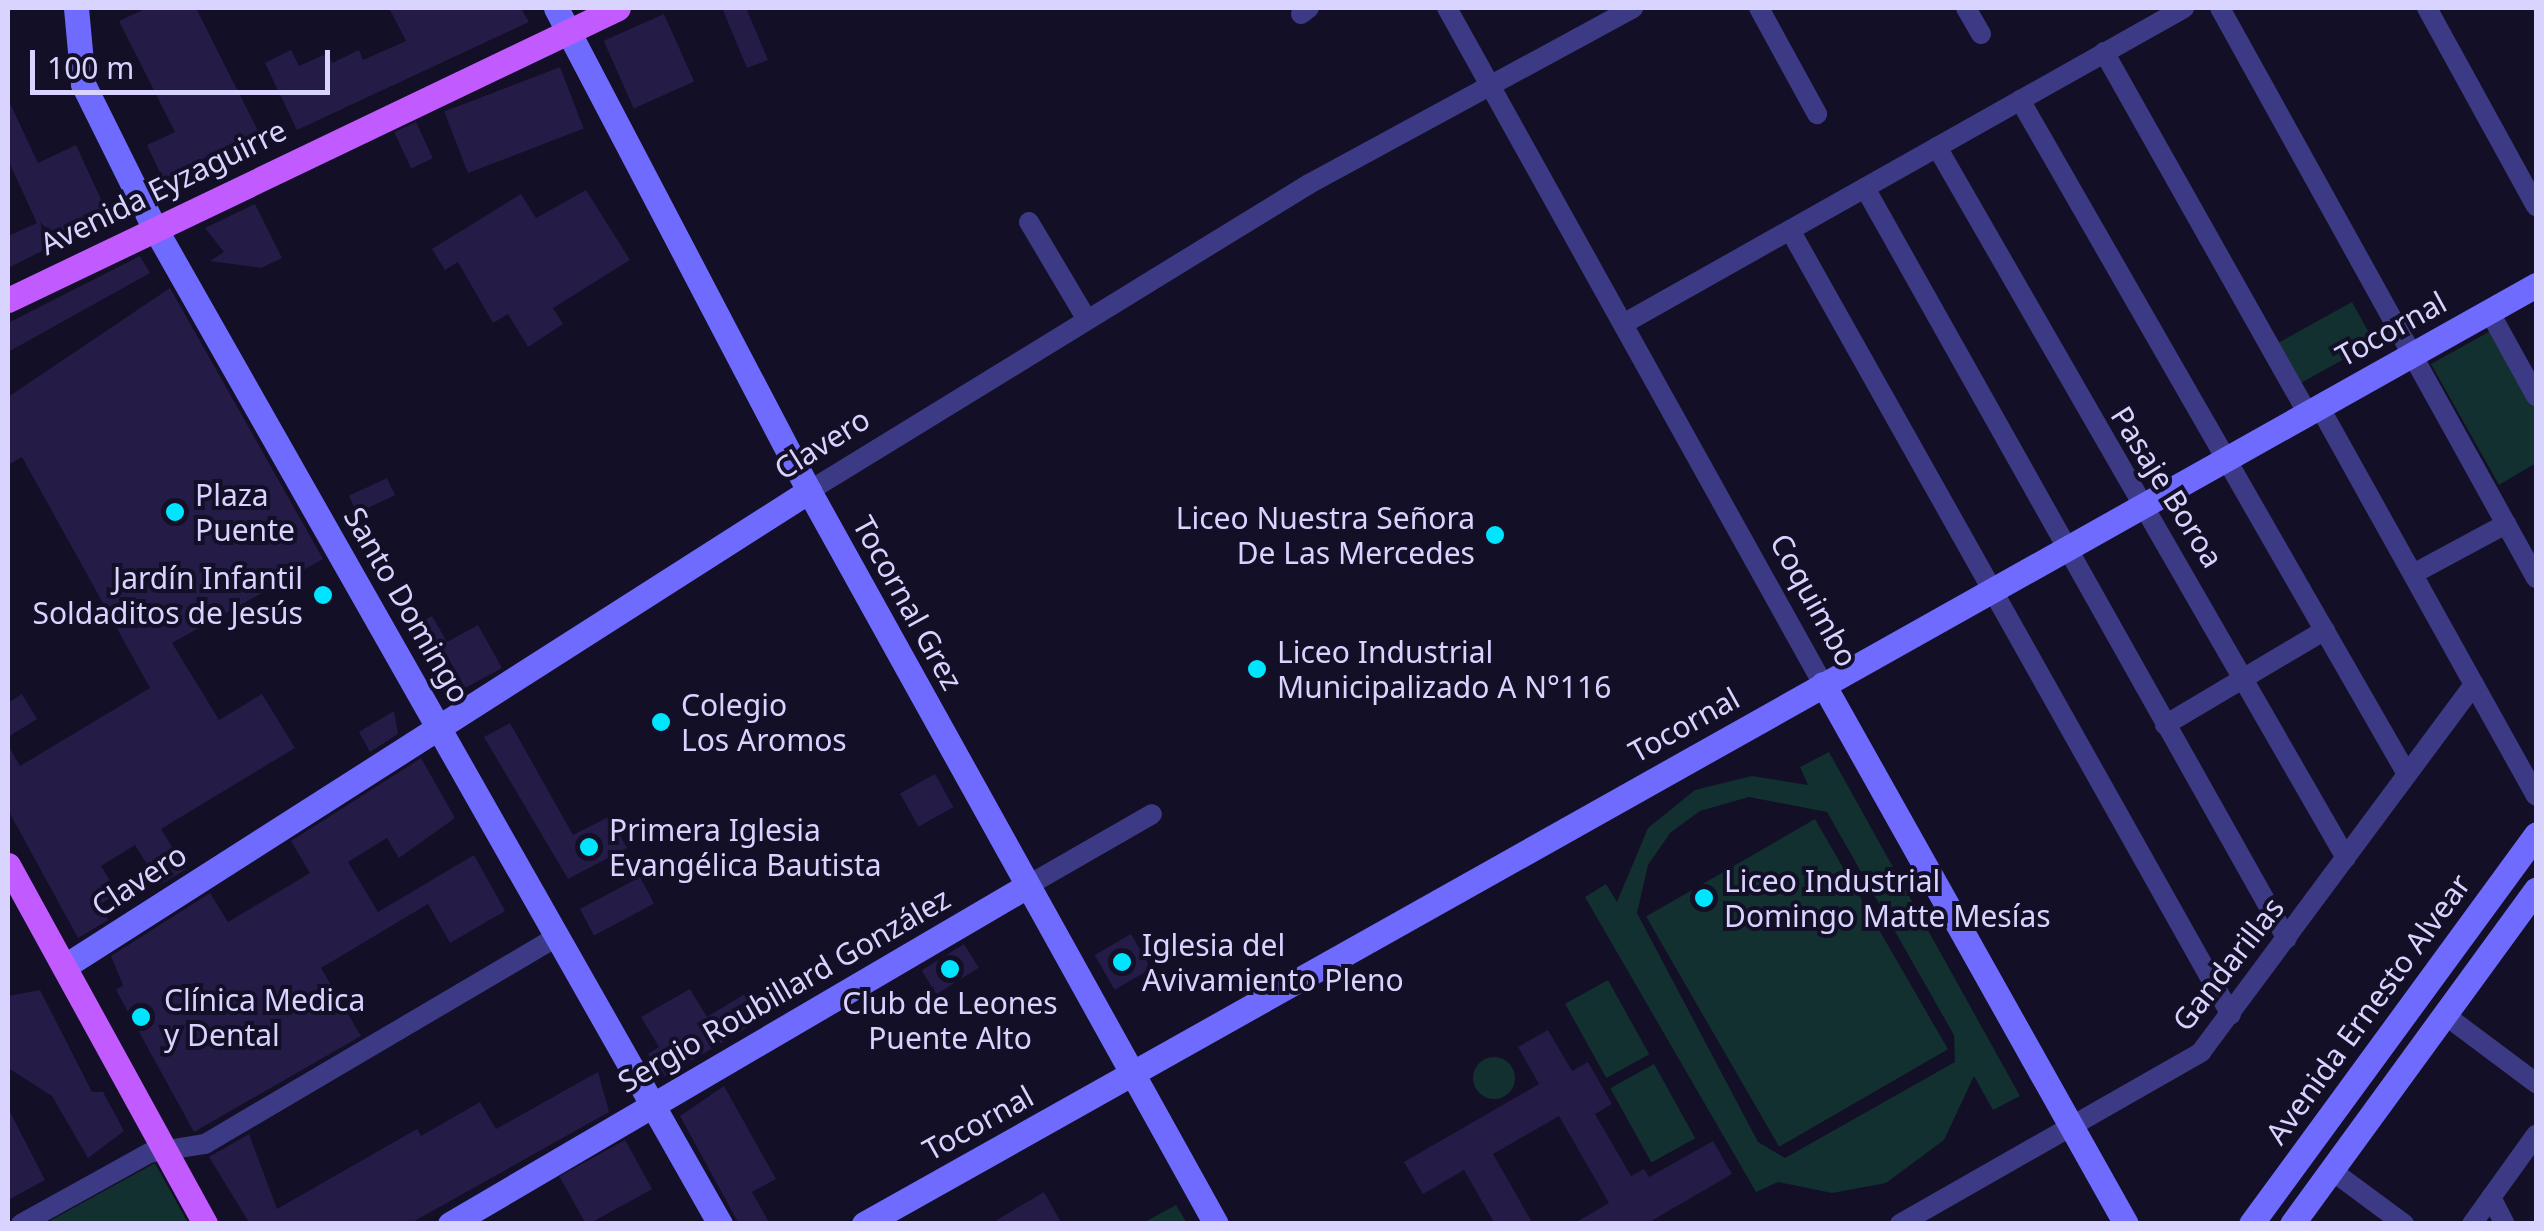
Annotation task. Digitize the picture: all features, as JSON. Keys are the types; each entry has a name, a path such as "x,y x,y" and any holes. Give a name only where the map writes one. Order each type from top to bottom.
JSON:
{"main road":[{"name":"Avenida Eyzaguirre","path":"8,300 152,225 618,8"},
{"path":"8,865 205,1224"}],"street":[{"name":"Santo Domingo","path":"76,8 83,84 152,225 720,1224"},
{"name":"Tocornal Grez","path":"556,8 809,490 1216,1224"},
{"name":"Coquimbo","path":"1447,8 2126,1224"},
{"name":"Clavero","path":"65,966 438,725 1086,318 1490,85 1633,8"},
{"path":"1759,8 1816,114"},
{"path":"1966,8 1980,34"},
{"path":"1623,324 2184,8"},
{"path":"2220,8 2536,578"},
{"path":"2426,8 2536,206"},
{"path":"2104,52 2413,574 2536,796"},
{"path":"2020,100 2408,774"},
{"name":"Pasaje Boroa","path":"1937,147 2346,858"},
{"path":"1865,188 2287,939"},
{"path":"1029,222 1086,318"},
{"path":"1790,230 2231,1015"},
{"name":"Tocornal","path":"864,1224 2536,285"},
{"path":"2490,311 2536,396"},
{"path":"2413,574 2506,524"},
{"path":"2165,725 2326,630"},
{"name":"Gandarillas","path":"1900,1224 2191,1060 2231,1015 2474,684"},
{"name":"Sergio Roubillard González","path":"450,1224 1152,814"},
{"name":"Avenida Ernesto Alvear","path":"2251,1224 2536,834"},
{"path":"2292,1224 2536,890"},
{"path":"22,1224 166,1151 205,1144 558,936"},
{"path":"2444,1015 2536,1083"},
{"path":"2472,1224 2536,1135"},
{"path":"2331,1170 2404,1224"},
{"path":"2491,1197 2506,1224"}],"green space":[{"path":"2352,302 2374,342 2299,384 2277,344"},
{"path":"2494,329 2536,406 2536,463 2499,485 2431,364"},
{"path":"1829,752 2020,1096 1993,1110 1974,1076 1944,1140 1886,1183 1832,1193 1778,1182 1756,1192 1585,897 1606,884 1617,902 1648,828 1695,790 1752,776 1808,785 1800,767","holes":["1749,797 1827,812 1954,1035 1955,1062 1785,1158 1758,1142 1637,913 1648,865 1670,833 1700,811"]},
{"path":"1815,819 1948,1049 1779,1147 1646,916"},
{"path":"1608,980 1649,1054 1606,1078 1565,1004"},
{"path":"1494,1057 1509,1063 1515,1078 1509,1093 1494,1099 1479,1093 1473,1078 1479,1063"},
{"path":"1654,1064 1695,1138 1651,1163 1610,1088"},
{"path":"155,1163 188,1223 46,1223"},
{"path":"1176,1205 1187,1223 1143,1223"}],"building":[{"path":"147,8 196,8 258,131 163,179 147,145 175,132 119,21"},
{"path":"389,8 521,8 529,22 297,130 265,63 291,50 299,66 328,53 332,63 359,50 363,60 406,41"},
{"path":"722,8 746,8 768,60 747,68"},
{"path":"664,14 694,82 634,108 604,41"},
{"path":"560,67 584,129 468,173 444,111"},
{"path":"8,99 38,163 76,145 109,217 8,268 8,236 37,223 8,160"},
{"path":"416,122 433,158 411,168 394,132"},
{"path":"586,190 630,260 553,308 563,324 528,347 508,314 493,323 458,262 445,270 432,249 521,194 536,218"},
{"path":"255,204 282,258 261,268 210,261 224,252 205,228"},
{"path":"140,256 150,273 8,352 8,323"},
{"name":"Plaza Puente","path":"170,288 323,559 172,643 219,720 262,694 295,748 161,829 186,869 160,885 135,845 101,866 118,893 99,905 108,920 78,938 8,810 8,745 20,766 150,688 22,457 8,465 8,397"},
{"path":"387,478 395,495 357,513 349,496"},
{"path":"432,616 447,642 478,625 502,668 465,688 445,652 428,662 409,629"},
{"path":"22,694 37,719 8,737 8,703"},
{"path":"394,711 398,734 370,752 359,732"},
{"path":"510,723 573,835 610,816 627,848 568,879 484,737"},
{"path":"421,758 455,818 399,858 387,838 348,862 378,912 474,855 505,911 450,943 428,904 321,968 361,1036 194,1132 116,990 123,985 111,956 210,893 228,922 310,873 291,841"},
{"path":"935,774 953,807 918,827 900,793"},
{"path":"640,877 654,903 594,935 580,909"},
{"name":"Iglesia del Avivamiento Pleno","path":"1131,934 1151,969 1115,990 1095,955"},
{"name":"Club de Leones Puente Alto","path":"964,944 979,968 936,994 922,970"},
{"path":"690,989 707,1017 748,992 764,1018 662,1078 648,1054 659,1047 641,1017"},
{"path":"40,990 92,1092 103,1092 124,1131 88,1158 52,1096 8,1068 8,996"},
{"path":"1548,1030 1572,1071 1588,1062 1612,1104 1595,1114 1631,1176 1644,1169 1649,1177 1713,1141 1732,1174 1646,1224 1573,1224 1609,1203 1559,1116 1493,1154 1533,1224 1495,1224 1464,1170 1423,1194 1404,1162 1539,1084 1518,1047"},
{"path":"598,1072 609,1112 409,1224 250,1224 209,1157 249,1134 277,1209 417,1129 421,1136 480,1102 496,1129"},
{"path":"724,1086 776,1179 752,1192 770,1224 739,1224 680,1116"},
{"path":"8,1108 45,1180 8,1200"},
{"path":"625,1140 652,1189 586,1224 559,1176"},
{"path":"1044,1192 1062,1224 990,1224"}],"place":[{"name":"Plaza Puente","path":"175,512"},
{"name":"Liceo Nuestra Señora De Las Mercedes","path":"1495,535"},
{"name":"Jardín Infantil Soldaditos de Jesús","path":"323,595"},
{"name":"Liceo Industrial Municipalizado A N°116","path":"1257,669"},
{"name":"Colegio Los Aromos","path":"661,722"},
{"name":"Primera Iglesia Evangélica Bautista","path":"589,847"},
{"name":"Liceo Industrial Domingo Matte Mesías","path":"1704,898"},
{"name":"Iglesia del Avivamiento Pleno","path":"1122,962"},
{"name":"Club de Leones Puente Alto","path":"950,969"},
{"name":"Clínica Medica y Dental","path":"141,1017"}]}
